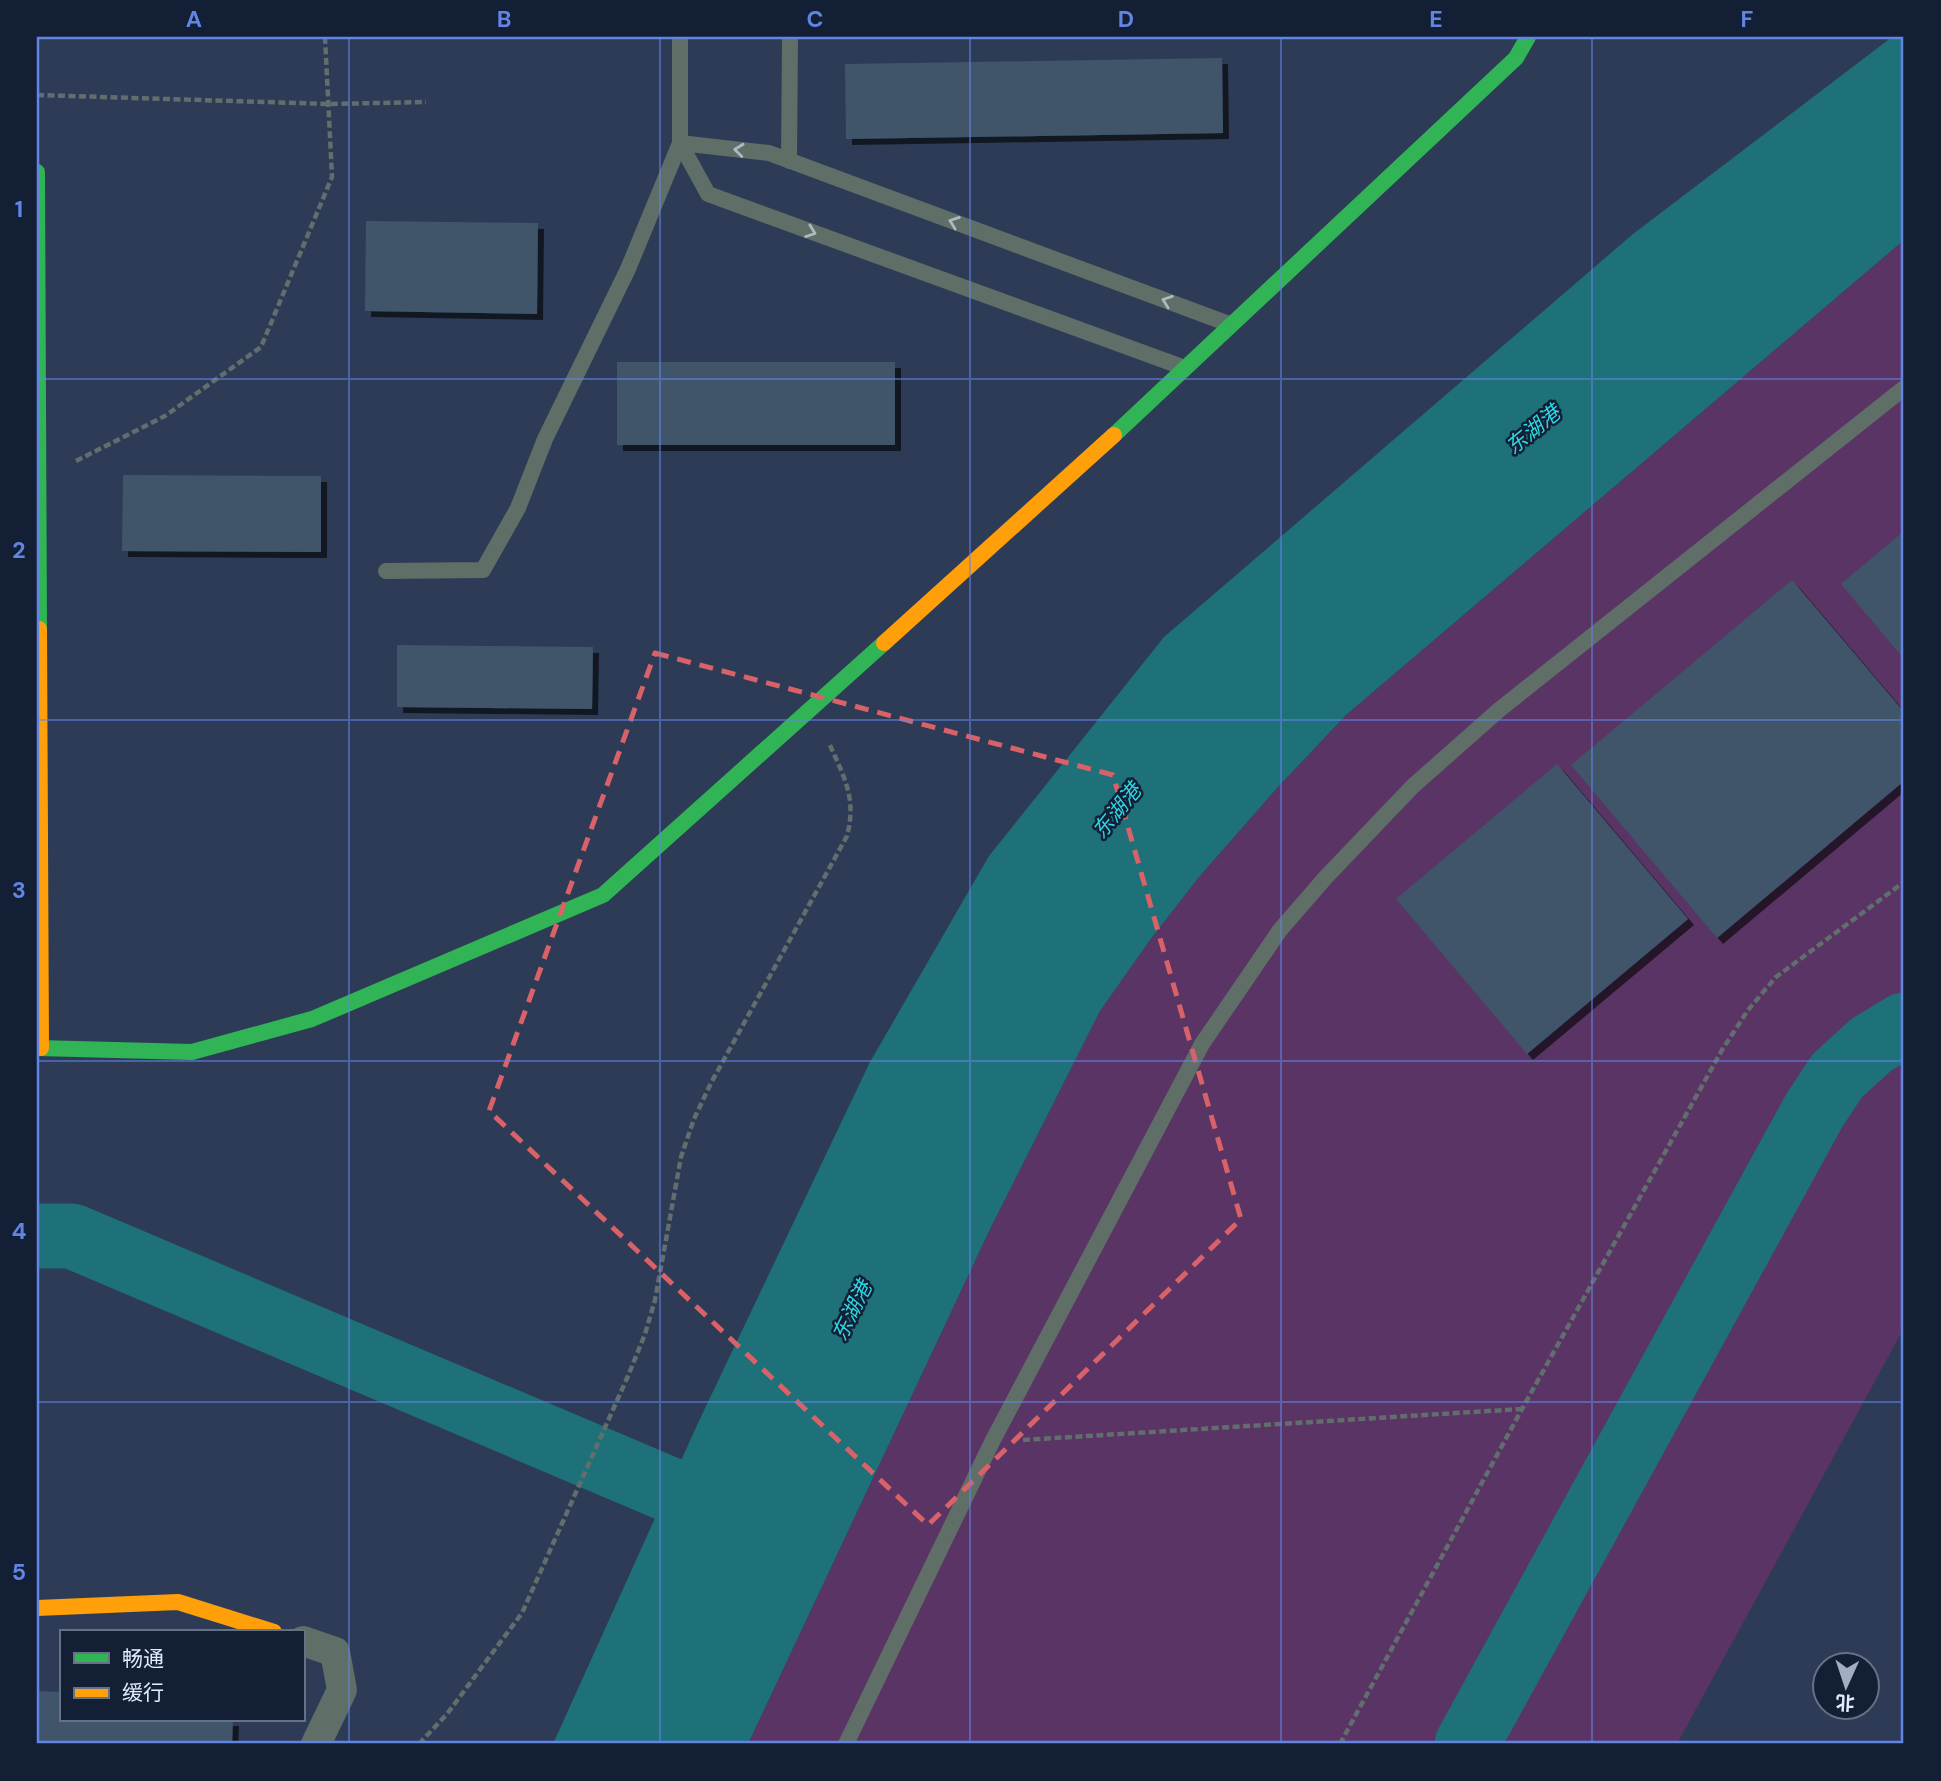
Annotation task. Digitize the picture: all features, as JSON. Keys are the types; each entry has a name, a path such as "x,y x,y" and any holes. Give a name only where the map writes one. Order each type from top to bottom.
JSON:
{"street":[{"path":"37,172 39,1048 192,1052 312,1019 603,895 1077,470 1516,58 1528,37"},
{"path":"37,1608 178,1602 268,1630"},
{"path":"304,1642 335,1652 341,1690 316,1744"}],"lane":[{"path":"386,571 483,570 518,508 545,439 628,269 680,143 680,37"},
{"path":"789,161 790,37"},
{"path":"680,143 769,153 1231,325"},
{"path":"680,143 708,194 1186,368"},
{"path":"846,1744 992,1441 1202,1044 1280,930 1413,786 1499,710 1904,388"}],"path":[{"path":"39,485 92,451 165,416 261,347 332,177 325,37"},
{"path":"37,95 329,104 426,102"},
{"path":"419,1744 447,1714 522,1613 645,1334 655,1300 681,1157 694,1119 711,1083 847,836 851,813 848,786 813,707"},
{"path":"1340,1744 1522,1409 1722,1050 1748,1010 1776,976 1904,882"},
{"path":"992,1441 1522,1409"}],"highlighted area":[{"path":"655,653 1113,775 1241,1219 928,1525 489,1111"}],"shaded area":[{"path":"1904,240 1904,1328 1677,1744 748,1744 991,1227 1100,1011 1150,940 1199,877 1346,715"}],"water":[{"name":"东湖港","path":"1892,37 1904,37 1904,240 1346,715 1199,877 1150,940 1100,1011 991,1227 748,1744 553,1744 698,1423 870,1062 989,856 1164,637 1633,234"}],"building":[{"path":"1222,58 1223,133 846,139 845,64"},
{"path":"366,221 538,223 537,314 365,311"},
{"path":"617,362 895,362 895,445 617,445"},
{"path":"123,475 321,476 321,552 122,551"},
{"path":"1904,531 1904,659 1841,584"},
{"path":"1792,580 1904,712 1904,781 1717,938 1571,765"},
{"path":"397,645 593,647 592,709 397,707"},
{"path":"1557,764 1688,919 1527,1054 1396,899"},
{"path":"37,1691 60,1692 60,1722 233,1722 232,1744 37,1744"}],"waterway":[{"path":"1467,1744 1814,1111 1837,1076 1871,1045 1904,1025"},
{"path":"37,1236 72,1236 748,1523"}],"traffic: fast":[{"path":"1114,435 1516,58 1528,37"},
{"path":"37,172 39,629"},
{"path":"37,1048 192,1052 312,1019 603,895 884,643"}],"traffic: slow":[{"path":"884,643 1114,435"},
{"path":"39,629 41,1048"},
{"path":"37,1608 178,1602 268,1630"}]}
